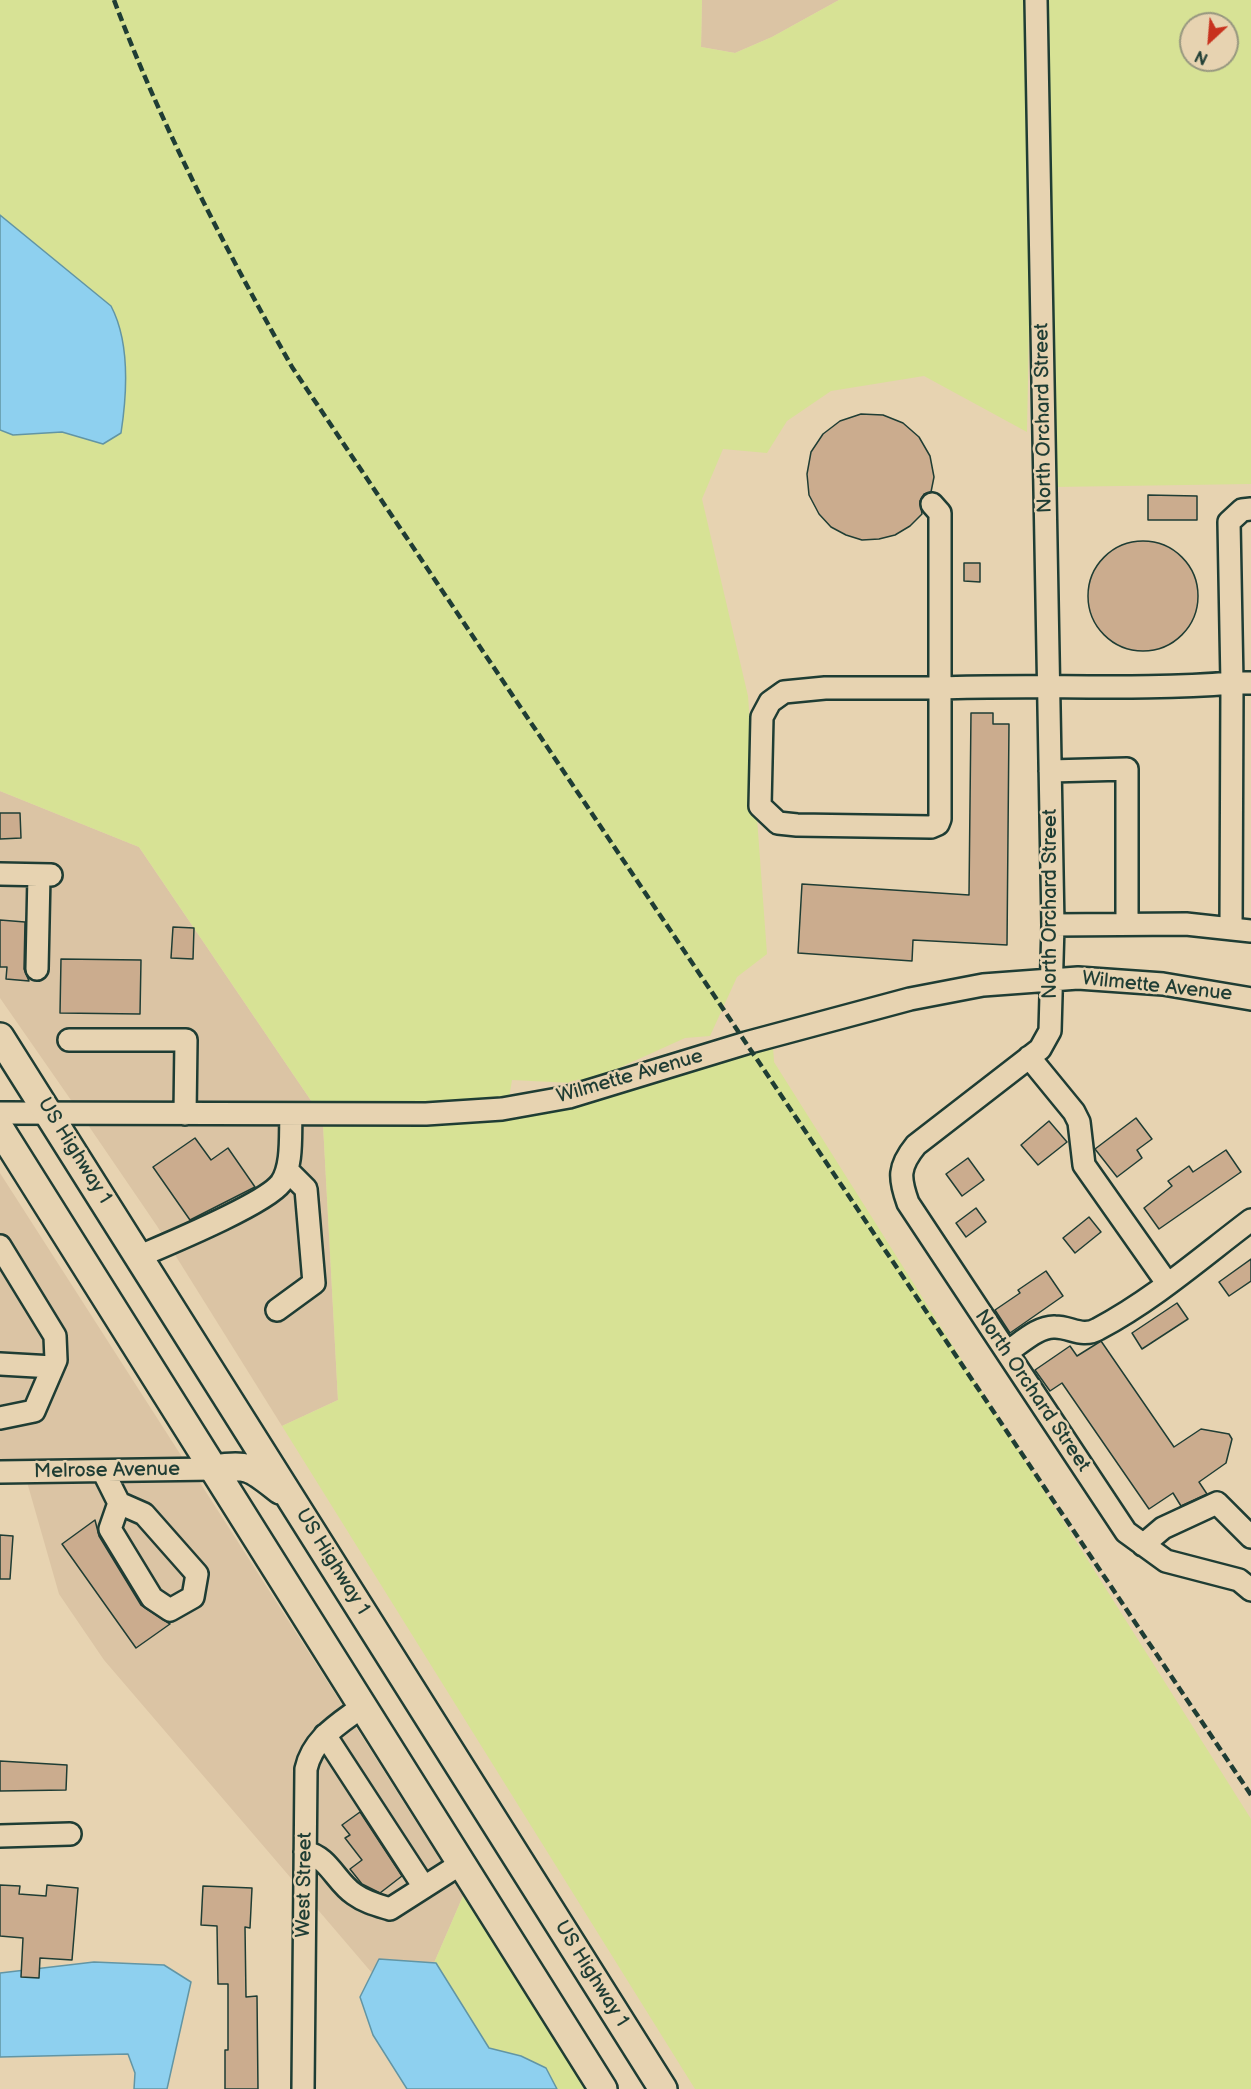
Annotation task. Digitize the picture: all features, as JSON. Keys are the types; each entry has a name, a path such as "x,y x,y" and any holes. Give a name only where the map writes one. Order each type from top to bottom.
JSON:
{"main road":[{"name":"US Highway 1","path":"0,1037 663,2089"},
{"path":"0,1130 603,2089"},
{"path":"214,1469 237,1465 254,1469 294,1501"}],"street":[{"name":"North Orchard Street","path":"1036,0 1053,925 1050,1031 1040,1049 916,1145 903,1166 900,1179 908,1203 1126,1532 1166,1561 1239,1580 1251,1590"},
{"path":"932,504 940,513 940,688 940,819 938,824 931,827 778,823 760,806 762,717 770,702 784,692 825,688 940,688 1049,685 1190,686 1242,683"},
{"path":"1053,925 1186,924 1241,930 1242,683 1229,522 1242,510 1251,509"},
{"path":"1050,771 1127,769 1128,924"},
{"path":"0,874 45,875 37,969"},
{"name":"Wilmette Avenue","path":"0,1113 426,1114 502,1109 569,1097 746,1043 910,999 983,985 1053,978 1162,984 1251,999"},
{"path":"69,1040 186,1040 185,1114"},
{"path":"1029,1057 1074,1112 1079,1122 1084,1165 1167,1283"},
{"path":"140,1256 255,1202 280,1184 287,1170 291,1114"},
{"path":"278,1310 314,1283 306,1189 287,1170"},
{"path":"1007,1352 1052,1326 1081,1334 1097,1330 1167,1283 1251,1220"},
{"path":"0,1246 55,1336 54,1364 34,1411 0,1418"},
{"path":"0,1364 54,1364"},
{"name":"Melrose Avenue","path":"0,1472 214,1469"},
{"path":"103,1471 120,1503 144,1514 197,1574 193,1597 170,1610 152,1598 111,1529 120,1503"},
{"path":"1143,1545 1162,1528 1217,1503 1251,1537"},
{"name":"West Street","path":"303,2089 306,1769 309,1755 325,1735 363,1706"},
{"path":"325,1735 424,1887"},
{"path":"0,1836 70,1834"},
{"path":"305,1852 317,1854 353,1894 371,1904 390,1909 462,1863"}],"shaded area":[{"path":"702,0 839,0 772,37 735,53 701,47"},
{"path":"0,791 139,847 314,1105 73,1103 0,998 0,884 59,884 61,866 0,865"},
{"path":"86,1122 323,1124 338,1400 282,1426 157,1226","holes":["287,1157 298,1194 275,1172","298,1195 323,1281 318,1290 274,1323 266,1308 305,1279"]},
{"path":"0,1173 184,1460 0,1463"},
{"path":"197,1478 345,1709 324,1724 296,1884 104,1660 59,1594 27,1482"},
{"path":"354,1724 463,1896 434,1963 379,1959 372,1973 313,1904 315,1769 322,1750"}],"green space":[{"path":"0,0 702,0 701,47 735,53 772,37 839,0 1027,0 1031,221 1027,432 924,376 831,391 787,421 767,453 723,449 702,499 748,696 767,954 737,977 710,1036 685,1038 610,1072 572,1083 512,1080 509,1098 427,1105 314,1105 139,847 0,791 0,430 13,435 62,432 103,444 75,276 0,215"},
{"path":"1047,0 1251,0 1251,484 1054,487"},
{"path":"773,1046 774,1062 1251,1819 1251,2089 695,2089 282,1426 338,1400 323,1124 425,1124"},
{"path":"463,1896 585,2089 557,2089 546,2068 521,2056 489,2048 434,1963"}],"water":[{"path":"0,215 111,306 117,320 124,352 125,402 121,433 103,444 62,432 13,435 0,430"},
{"path":"379,1959 436,1963 489,2048 521,2056 546,2068 557,2089 407,2089 373,2035 360,1997"},
{"path":"94,1962 164,1965 191,1982 167,2089 134,2089 135,2073 128,2054 0,2057 0,1973"}],"building":[{"path":"861,414 883,415 903,423 919,437 930,456 934,477 931,492 924,494 920,501 922,514 910,526 895,535 879,539 862,540 831,527 819,514 809,495 807,474 811,452 823,434 840,421"},
{"path":"1148,495 1197,496 1197,520 1148,520"},
{"path":"1143,541 1164,546 1182,557 1193,575 1198,596 1193,617 1182,635 1164,646 1143,651 1122,646 1104,635 1093,617 1088,596 1093,575 1104,557 1122,546"},
{"path":"964,563 980,563 980,582 964,581"},
{"path":"971,713 993,713 993,724 1009,724 1007,945 913,940 912,961 798,953 802,884 969,895"},
{"path":"0,813 20,813 21,838 0,839"},
{"path":"0,920 25,922 24,969 29,981 6,979 7,967 0,967"},
{"path":"173,927 194,928 193,959 171,958"},
{"path":"61,959 141,960 140,1014 60,1013"},
{"path":"1136,1118 1152,1139 1137,1150 1142,1158 1117,1177 1095,1149"},
{"path":"1049,1121 1067,1142 1038,1165 1021,1145"},
{"path":"195,1138 211,1160 228,1148 255,1187 190,1220 153,1167"},
{"path":"1226,1150 1241,1172 1159,1229 1144,1208 1172,1186 1168,1181 1189,1166 1193,1172"},
{"path":"968,1158 984,1180 962,1196 946,1174"},
{"path":"976,1208 986,1222 966,1237 956,1223"},
{"path":"1089,1217 1101,1232 1075,1253 1063,1238"},
{"path":"1251,1259 1251,1281 1229,1296 1219,1282"},
{"path":"1046,1271 1063,1296 1010,1333 995,1310 1020,1293 1018,1290"},
{"path":"1177,1303 1188,1319 1142,1349 1132,1333"},
{"path":"1101,1341 1174,1447 1201,1429 1229,1434 1232,1439 1226,1463 1199,1482 1207,1494 1181,1506 1173,1493 1149,1509 1062,1383 1050,1391 1035,1370 1070,1346 1077,1356"},
{"path":"95,1520 99,1536 141,1605 170,1624 136,1648 62,1544"},
{"path":"0,1535 13,1536 10,1579 0,1579"},
{"path":"0,1761 67,1765 66,1790 0,1791"},
{"path":"360,1812 402,1876 380,1893 362,1884 350,1869 362,1860 345,1838 350,1835 342,1825"},
{"path":"0,1885 20,1886 19,1894 46,1896 47,1885 78,1888 72,1960 40,1958 39,1978 21,1977 23,1938 0,1936"},
{"path":"203,1886 252,1888 250,1928 245,1927 246,1997 257,1996 258,2089 225,2089 225,2050 228,2050 228,1984 218,1984 217,1926 201,1925"}],"railway":[{"path":"114,0 153,95 196,187 292,367 1251,1795"}]}
